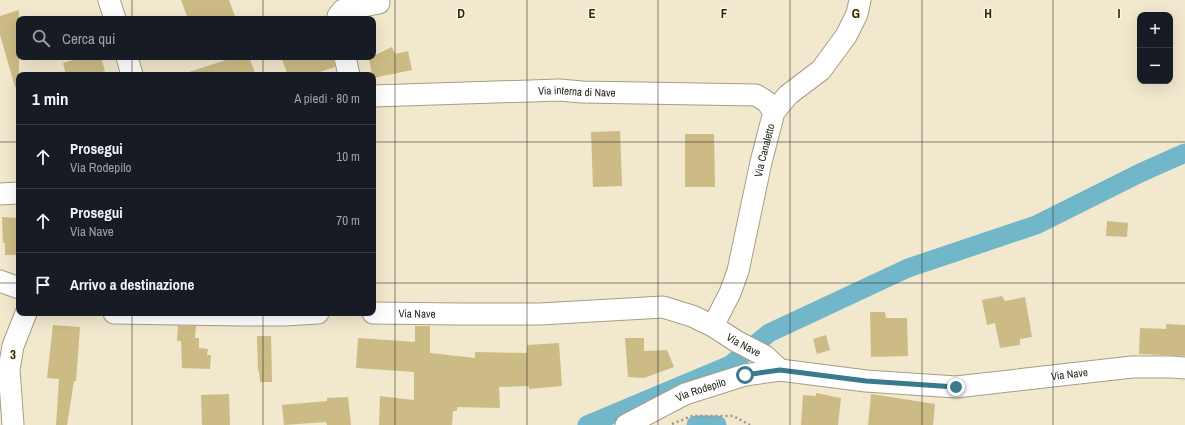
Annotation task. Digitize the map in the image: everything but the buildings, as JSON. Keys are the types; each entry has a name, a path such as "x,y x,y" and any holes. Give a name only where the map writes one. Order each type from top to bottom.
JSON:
{"street":[{"path":"109,0 114,16"},
{"name":"Via Canaletto","path":"713,326 730,293 738,271 761,162 774,112 788,95 821,70 846,36 857,14 860,0"},
{"path":"338,16 343,10 380,3"},
{"path":"128,60 131,72"},
{"path":"346,60 348,72"},
{"name":"Via interna di Nave","path":"376,96 559,90 582,92 756,95 767,102 774,112"},
{"path":"0,194 16,193"},
{"path":"0,281 16,287"},
{"name":"Via Nave","path":"376,313 540,314 663,307 692,316 713,326 765,356 780,370 866,381 956,387 1132,368 1185,368"},
{"path":"13,425 9,368 13,346 25,316"},
{"name":"Via Rodepilo","path":"626,425 685,394 745,375 780,370"}],"path":[{"path":"670,425 692,416 733,416 750,425"}],"waterway":[{"path":"587,425 730,365 769,333 908,268 1036,225 1140,173 1185,153"},
{"path":"696,425 717,425"}],"route":[{"path":"745,375 780,370 866,381 956,387"}]}
